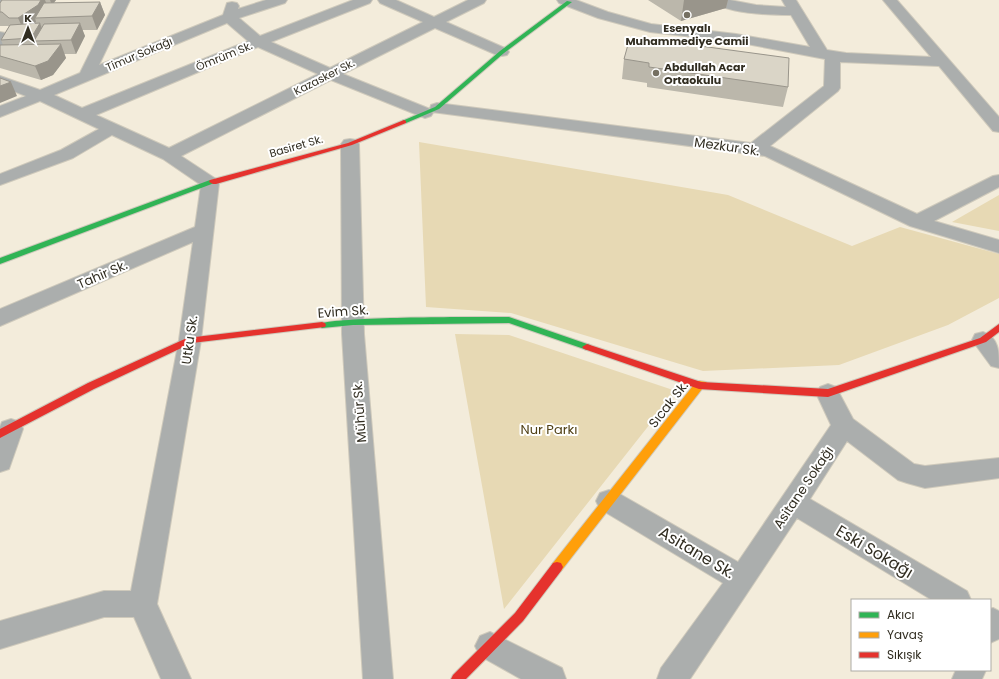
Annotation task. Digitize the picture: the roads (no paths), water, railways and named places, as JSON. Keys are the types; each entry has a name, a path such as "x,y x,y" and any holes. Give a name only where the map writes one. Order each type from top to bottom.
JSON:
{"street":[{"path":"86,77 123,0"},
{"path":"229,17 234,0"},
{"name":"Timur Sokağı","path":"0,112 42,96 229,17 280,0"},
{"name":"Ömrüm Sk.","path":"83,114 365,0"},
{"path":"385,0 502,52"},
{"name":"Kazasker Sk.","path":"169,155 479,0"},
{"path":"719,0 762,10 792,5 827,55 832,88 755,149"},
{"path":"890,0 999,127"},
{"path":"567,1 650,28 736,38 846,58 943,62"},
{"name":"Basiret Sk.","path":"0,261 210,183 350,144 431,110 567,1"},
{"name":"Mezkur Sk.","path":"229,17 258,42 330,74 431,110 769,151 917,222 999,247"},
{"path":"0,36 6,37 0,43"},
{"path":"0,81 42,96 169,155 210,183"},
{"path":"0,180 66,154 105,133 108,127"},
{"name":"Mühür Sk.","path":"350,144 353,322 378,679"},
{"path":"917,222 999,180"},
{"name":"Utku Sk.","path":"143,604 190,340 210,183"},
{"name":"Tahir Sk.","path":"0,318 204,230"},
{"name":"Evim Sk.","path":"6,431 91,386 190,340 353,322 509,320 699,385"},
{"path":"991,334 999,360"},
{"name":"Sıcak Sk.","path":"457,679 519,617 699,385 828,393 991,334"},
{"path":"828,393 844,426 906,473 925,477 999,468"},
{"name":"Asitane Sokağı","path":"742,579 844,426"},
{"path":"0,462 6,431"},
{"name":"Asitane Sk.","path":"609,500 742,579 672,679"},
{"name":"Eski Sokağı","path":"793,502 955,599"},
{"path":"0,635 104,604 143,604 176,679"},
{"path":"490,646 551,679"}],"place":[{"name":"Esenyalı Muhammediye Camii","path":"687,15"},
{"name":"Abdullah Acar Ortaokulu","path":"656,73"}],"park label":[{"name":"Nur Parkı","path":"549,429"}]}
